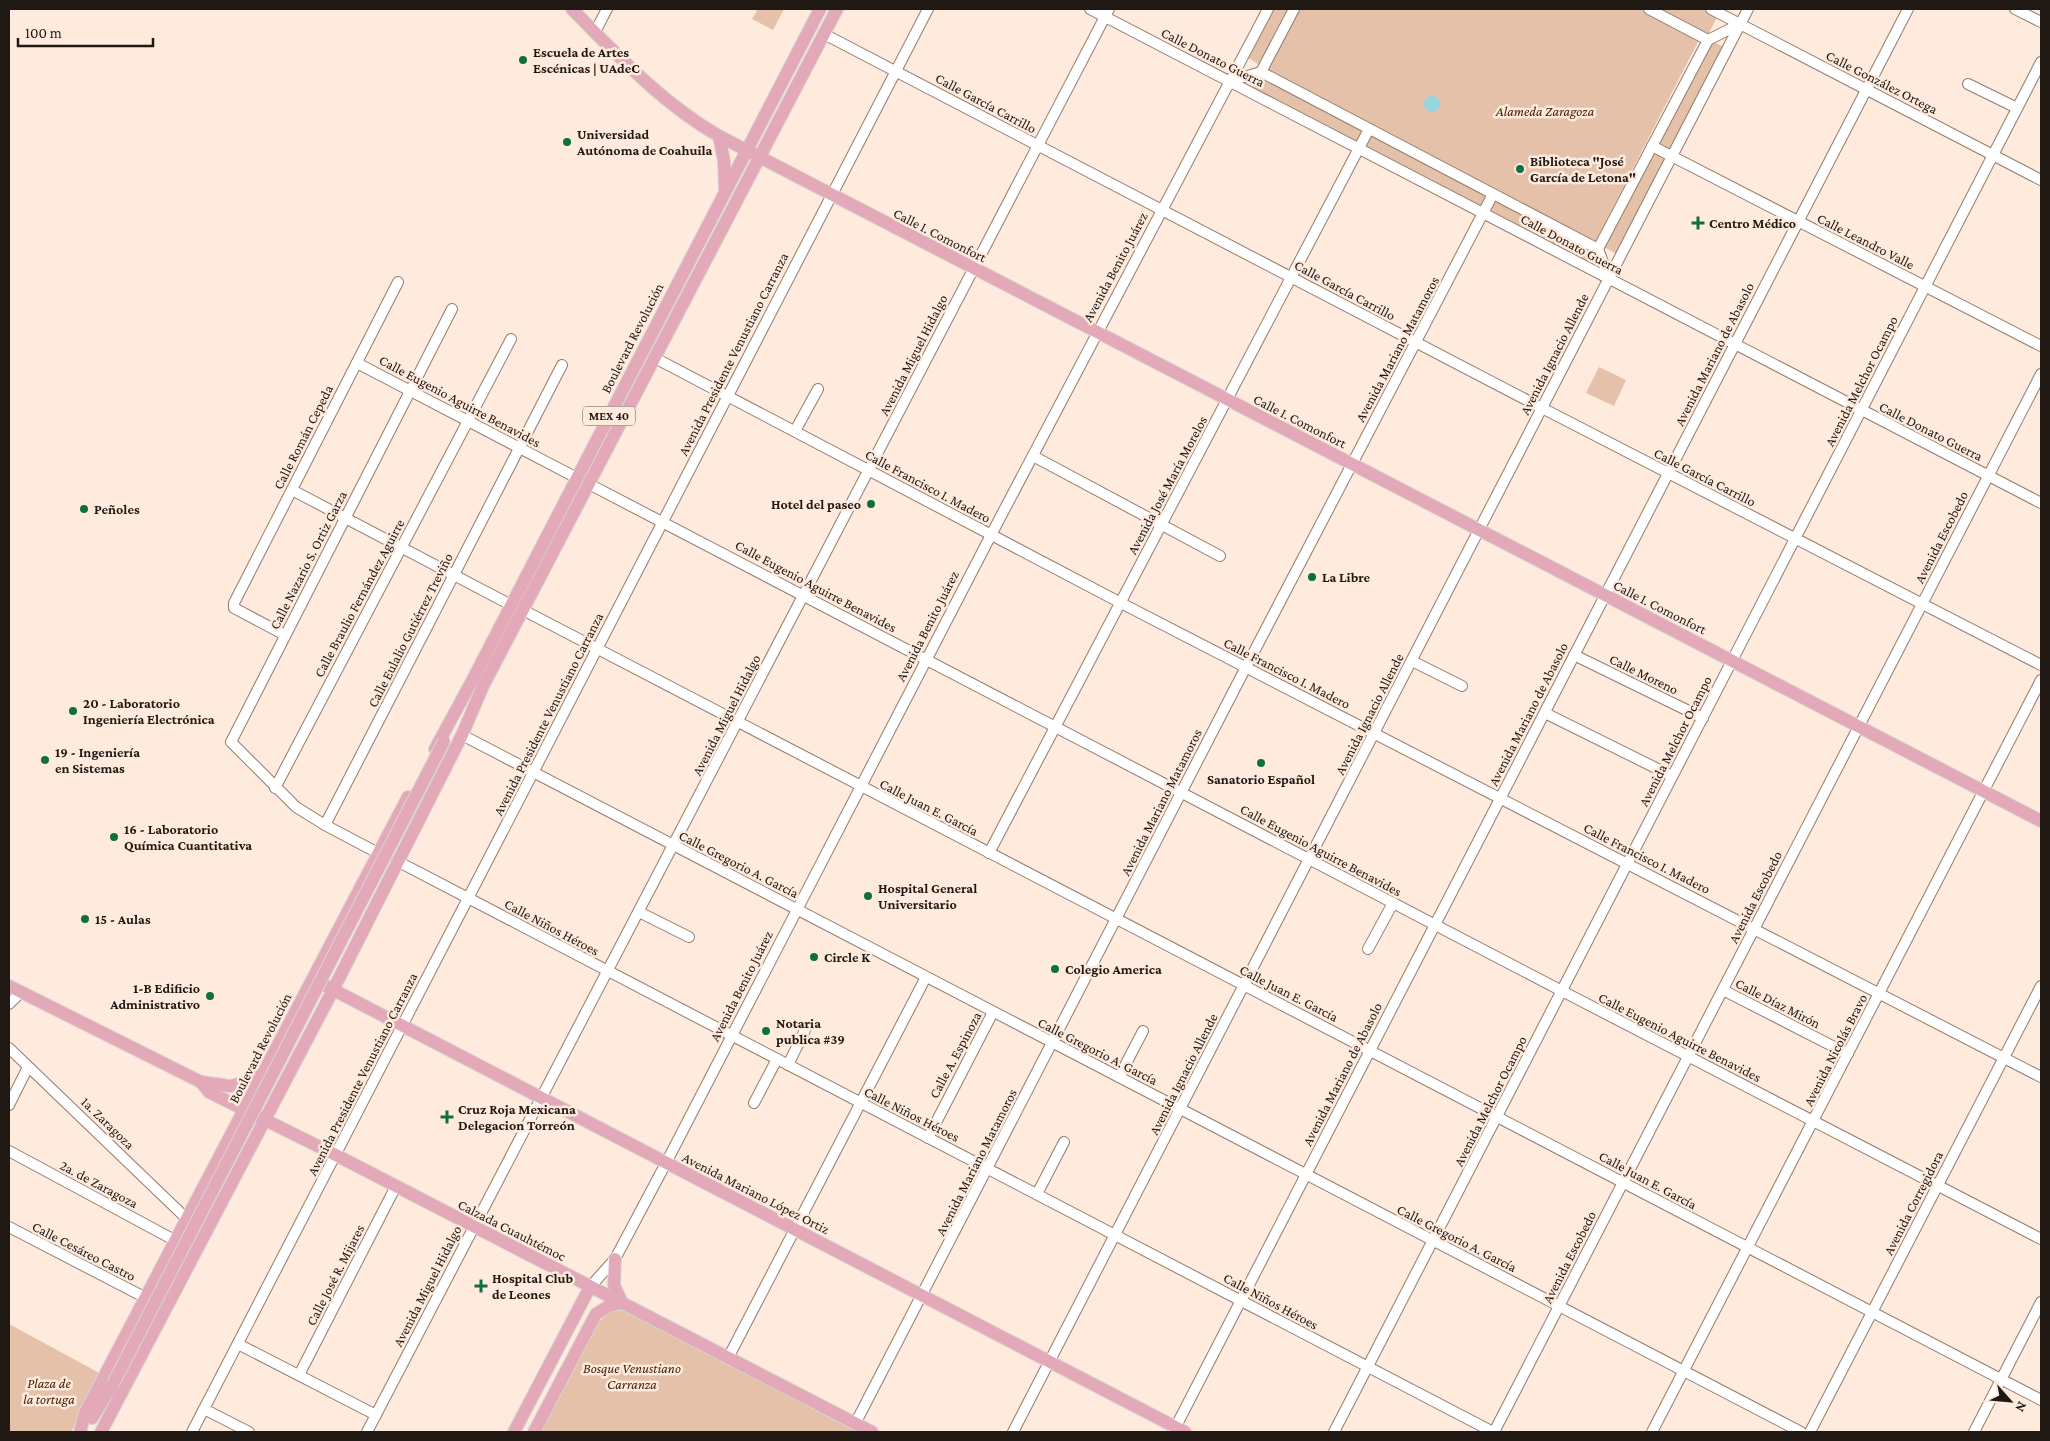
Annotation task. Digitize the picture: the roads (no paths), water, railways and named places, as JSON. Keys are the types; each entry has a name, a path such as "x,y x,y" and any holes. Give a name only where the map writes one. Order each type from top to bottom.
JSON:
{"main road":[{"name":"Calle I. Comonfort","path":"572,9 666,99 694,122 746,151 2041,821"},
{"name":"Boulevard Revolución","path":"101,1432 116,1386 478,684 511,605 820,9"},
{"name":"MEX 40","path":"101,1432 332,990 462,735 478,684 523,610 837,9"},
{"path":"719,136 724,162 725,191"},
{"name":"Boulevard Revolución","path":"81,1432 85,1413 378,853 478,684"},
{"name":"Avenida Mariano López Ortiz","path":"312,980 923,1296 1178,1431"},
{"path":"9,986 21,992 58,1018 201,1082 230,1086 250,1081 264,1073"},
{"name":"Calzada Cuauhtémoc","path":"201,1082 209,1092 336,1155 872,1432"},
{"path":"208,1179 222,1180 228,1186 228,1189"},
{"name":"Avenida Benito Juárez","path":"615,1259 614,1285 622,1303"},
{"name":"Avenida Benito Juárez","path":"514,1432 590,1287"},
{"path":"534,1432 596,1314 609,1306 622,1303"},
{"name":"Boulevard Revolución","path":"81,1432 116,1386"}],"street":[{"path":"595,32 607,9"},
{"name":"Avenida Presidente Venustiano Carranza","path":"192,1432 928,9"},
{"name":"Calle Donato Guerra","path":"1090,9 1107,13 1230,81 2041,503"},
{"name":"Avenida Benito Juárez","path":"590,1287 615,1259 666,1163 1033,456 1268,9"},
{"name":"Calle Donato Guerra","path":"1294,9 1261,72 1598,249 1708,40"},
{"path":"1649,9 1708,40 1740,24"},
{"name":"Calle González Ortega","path":"1711,9 2041,180"},
{"name":"Avenida Ignacio Allende","path":"1013,1432 1748,9"},
{"name":"Avenida Mariano de Abasolo","path":"1178,1431 1241,1301 1908,9"},
{"path":"2015,9 2041,22"},
{"name":"Avenida Miguel Hidalgo","path":"367,1432 1107,13"},
{"name":"Calle García Carrillo","path":"824,34 1542,408 2041,665"},
{"name":"Avenida Melchor Ocampo","path":"1334,1432 2041,62"},
{"path":"1230,81 1261,72"},
{"path":"1968,84 2017,108"},
{"name":"Avenida José María Morelos","path":"989,853 1369,129"},
{"name":"Calle Leandro Valle","path":"1652,146 2041,346"},
{"name":"Avenida Mariano Matamoros","path":"855,1424 923,1296 1181,792 1493,194"},
{"path":"1598,249 1609,278"},
{"name":"Calle Román Cepeda","path":"285,635 234,608 234,605 398,282"},
{"name":"Calle Nazario S. Ortiz Garza","path":"275,788 231,742 452,309"},
{"name":"Calle Braulio Fernández Aguirre","path":"275,788 511,339"},
{"name":"Calle Francisco I. Madero","path":"655,358 1246,667 2041,1077"},
{"name":"Calle Eugenio Aguirre Benavides","path":"357,363 577,478"},
{"name":"Calle Eulalio Gutiérrez Treviño","path":"325,825 562,365"},
{"name":"Avenida Escobedo","path":"1494,1432 2041,374"},
{"path":"795,431 818,389"},
{"path":"1033,456 1220,556"},
{"name":"Calle Eugenio Aguirre Benavides","path":"589,484 2041,1239"},
{"path":"292,490 511,605"},
{"name":"Calle Juan E. García","path":"523,610 2041,1400"},
{"name":"Calle Moreno","path":"1574,655 1702,718"},
{"path":"1412,661 1462,686"},
{"name":"Avenida Nicolás Bravo","path":"1652,1432 2041,680"},
{"path":"1545,713 1672,776"},
{"name":"Calle Gregorio A. García","path":"462,735 1801,1432"},
{"path":"275,788 296,807 325,825 378,853"},
{"name":"Calle Niños Héroes","path":"397,861 1494,1432"},
{"path":"1368,949 1393,903"},
{"path":"639,912 689,937"},
{"path":"728,1358 926,977"},
{"name":"Avenida Corregidora","path":"1810,1432 2041,987"},
{"name":"Calle Díaz Mirón","path":"1723,990 1848,1054"},
{"path":"9,1004 21,992"},
{"name":"Calle A. Espinoza","path":"928,1138 993,1012"},
{"path":"788,1065 806,1028"},
{"path":"1119,1078 1143,1031"},
{"name":"1a. Zaragoza","path":"9,1048 187,1219"},
{"path":"754,1104 777,1059"},
{"path":"9,1105 28,1067"},
{"path":"1037,1194 1064,1142"},
{"name":"2a. de Zaragoza","path":"9,1151 176,1241"},
{"name":"Calle José R. Mijares","path":"299,1375 396,1186"},
{"name":"Calle Cesáreo Castro","path":"9,1227 146,1298"},
{"path":"1974,1432 2041,1302"},
{"path":"238,1344 376,1415"},
{"path":"204,1409 249,1432"}],"water":[{"path":"1429,96 1435,96 1440,101 1438,110 1429,112 1424,107 1424,101"}],"place":[{"name":"Escuela de Artes Escénicas | UAdeC","path":"523,60"},
{"name":"Universidad Autónoma de Coahuila","path":"567,142"},
{"name":"Biblioteca \"José García de Letona\"","path":"1520,169"},
{"name":"Centro Médico","path":"1698,223"},
{"name":"Hotel del paseo","path":"871,504"},
{"name":"Peñoles","path":"84,509"},
{"name":"La Libre","path":"1312,577"},
{"name":"20 - Laboratorio Ingeniería Electrónica","path":"73,711"},
{"name":"19 - Ingeniería en Sistemas","path":"45,760"},
{"name":"Sanatorio Español","path":"1261,763"},
{"name":"16 - Laboratorio Química Cuantitativa","path":"114,837"},
{"name":"Hospital General Universitario","path":"868,896"},
{"name":"15 - Aulas","path":"85,919"},
{"name":"Circle K","path":"814,957"},
{"name":"Colegio America","path":"1055,969"},
{"name":"1-B Edificio Administrativo","path":"210,996"},
{"name":"Notaria publica #39","path":"766,1031"},
{"name":"Cruz Roja Mexicana Delegacion Torreón","path":"447,1117"},
{"name":"Hospital Club de Leones","path":"481,1286"}],"park label":[{"name":"Alameda Zaragoza","path":"1545,111"},
{"name":"Bosque Venustiano Carranza","path":"632,1376"},
{"name":"Plaza de la tortuga","path":"49,1392"}]}
